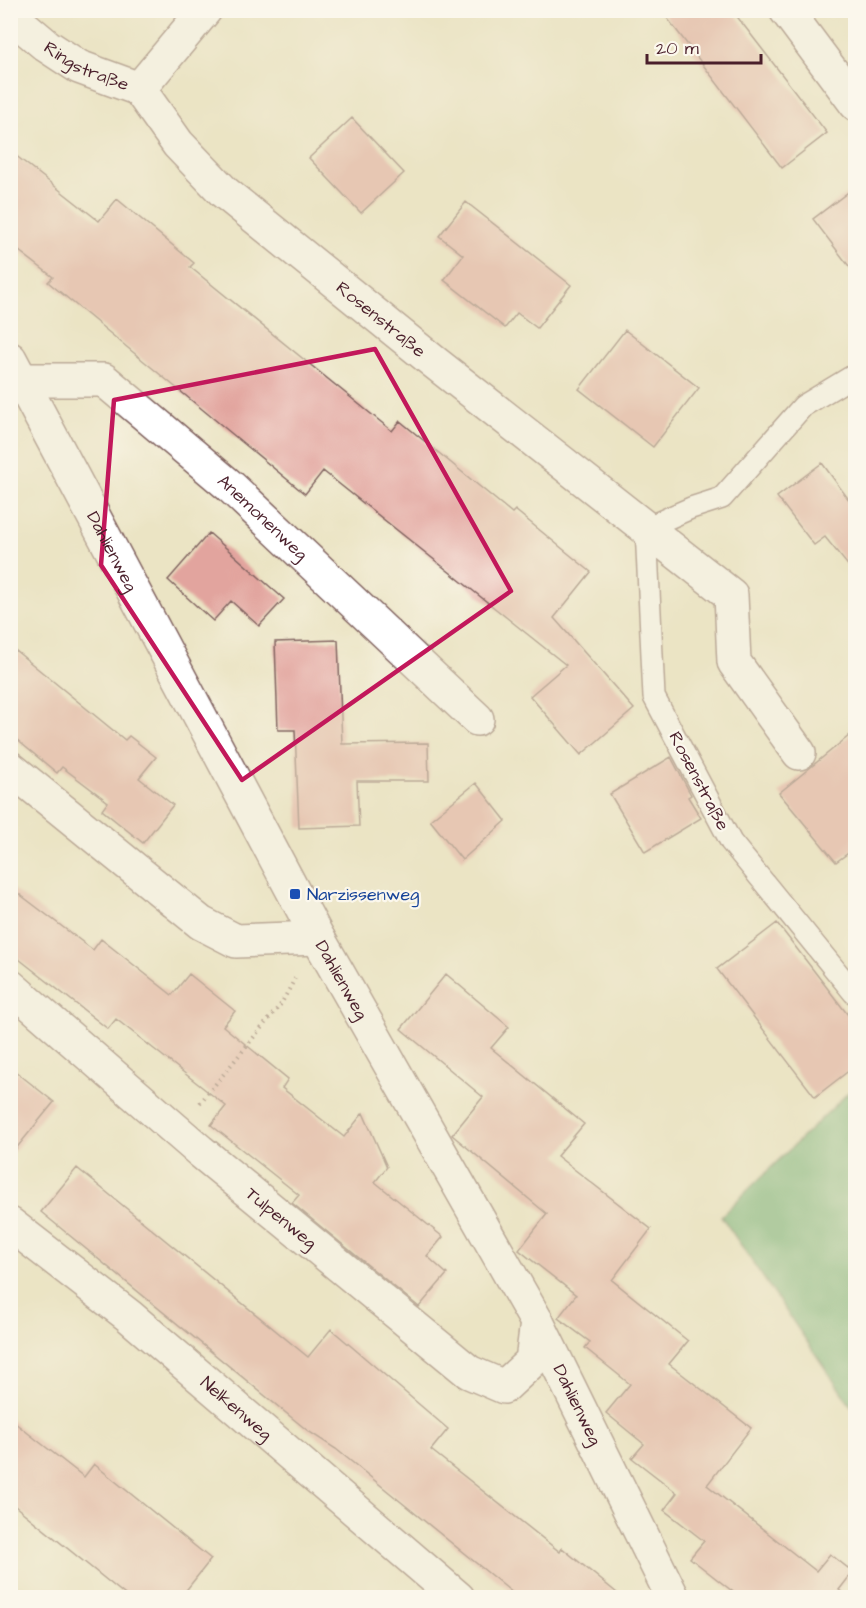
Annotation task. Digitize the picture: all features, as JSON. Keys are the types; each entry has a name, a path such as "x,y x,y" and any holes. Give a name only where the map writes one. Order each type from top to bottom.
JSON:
{"street":[{"path":"139,89 205,10"},
{"path":"786,10 855,104"},
{"name":"Ringstraße","path":"10,15 47,46 79,67 139,89"},
{"name":"Rosenstraße","path":"139,89 178,144 224,192 731,595 734,662 799,753"},
{"name":"Anemonenweg","path":"16,370 104,380 231,487 477,719"},
{"name":"Dahlienweg","path":"16,370 318,938 537,1322 674,1598"},
{"path":"10,768 201,923 236,941 318,938"},
{"name":"Tulpenweg","path":"10,986 177,1131 469,1372 504,1387 532,1360 537,1322"},
{"name":"Nelkenweg","path":"10,1224 129,1316 458,1598"}],"lane":[{"path":"646,528 722,498 803,406 855,374"},
{"name":"Rosenstraße","path":"646,528 654,697 731,842 854,993"}],"path":[{"path":"177,1131 281,1004 318,938"}],"highlighted area":[{"path":"375,349 511,591 242,780 101,565 114,400"}],"green space":[{"path":"855,1086 855,1412 721,1216"}],"building":[{"path":"661,10 732,10 827,133 782,168"},
{"path":"352,118 404,173 361,213 309,158"},
{"path":"10,151 99,221 117,199 194,263 190,267 392,431 400,421 512,513 515,510 591,572 554,618 634,709 581,755 530,696 566,665 323,471 305,494 48,282 53,277 10,244"},
{"path":"855,187 855,274 813,219"},
{"path":"466,202 571,285 537,328 517,313 505,328 444,280 463,255 439,236"},
{"path":"625,330 699,388 653,447 579,389"},
{"path":"822,463 855,508 855,574 825,537 814,545 777,497"},
{"path":"209,533 284,599 259,626 231,601 213,621 168,580"},
{"path":"338,640 342,744 428,743 429,781 357,781 359,826 299,828 295,730 278,730 275,642"},
{"path":"10,646 125,740 129,736 156,757 139,778 173,805 143,843 102,810 108,802 62,767 57,773 10,734"},
{"path":"855,731 855,848 836,862 779,793"},
{"path":"671,757 691,795 688,797 701,818 645,852 610,794"},
{"path":"476,783 506,821 462,860 430,820"},
{"path":"10,887 93,950 101,939 172,995 189,974 235,1011 223,1026 288,1079 282,1088 344,1137 363,1113 387,1167 375,1182 443,1237 427,1256 447,1274 419,1307 292,1203 299,1195 211,1125 226,1106 116,1019 108,1029 10,952"},
{"path":"777,923 855,1024 855,1066 815,1097 717,969"},
{"path":"446,974 509,1027 491,1048 584,1124 557,1156 651,1229 612,1280 688,1341 669,1364 751,1428 707,1485 816,1571 830,1554 853,1572 839,1590 849,1598 741,1598 690,1558 704,1541 664,1510 677,1493 632,1458 644,1444 606,1413 630,1384 585,1348 590,1342 558,1318 576,1295 519,1250 547,1214 452,1135 483,1097 401,1029"},
{"path":"10,1067 54,1102 10,1156"},
{"path":"77,1168 308,1357 331,1329 448,1429 431,1450 560,1552 562,1548 623,1598 519,1598 336,1449 308,1431 41,1212"},
{"path":"10,1419 84,1477 94,1464 211,1559 180,1598 129,1598 10,1502"}],"place":[{"name":"Narzissenweg","path":"295,894"}]}
